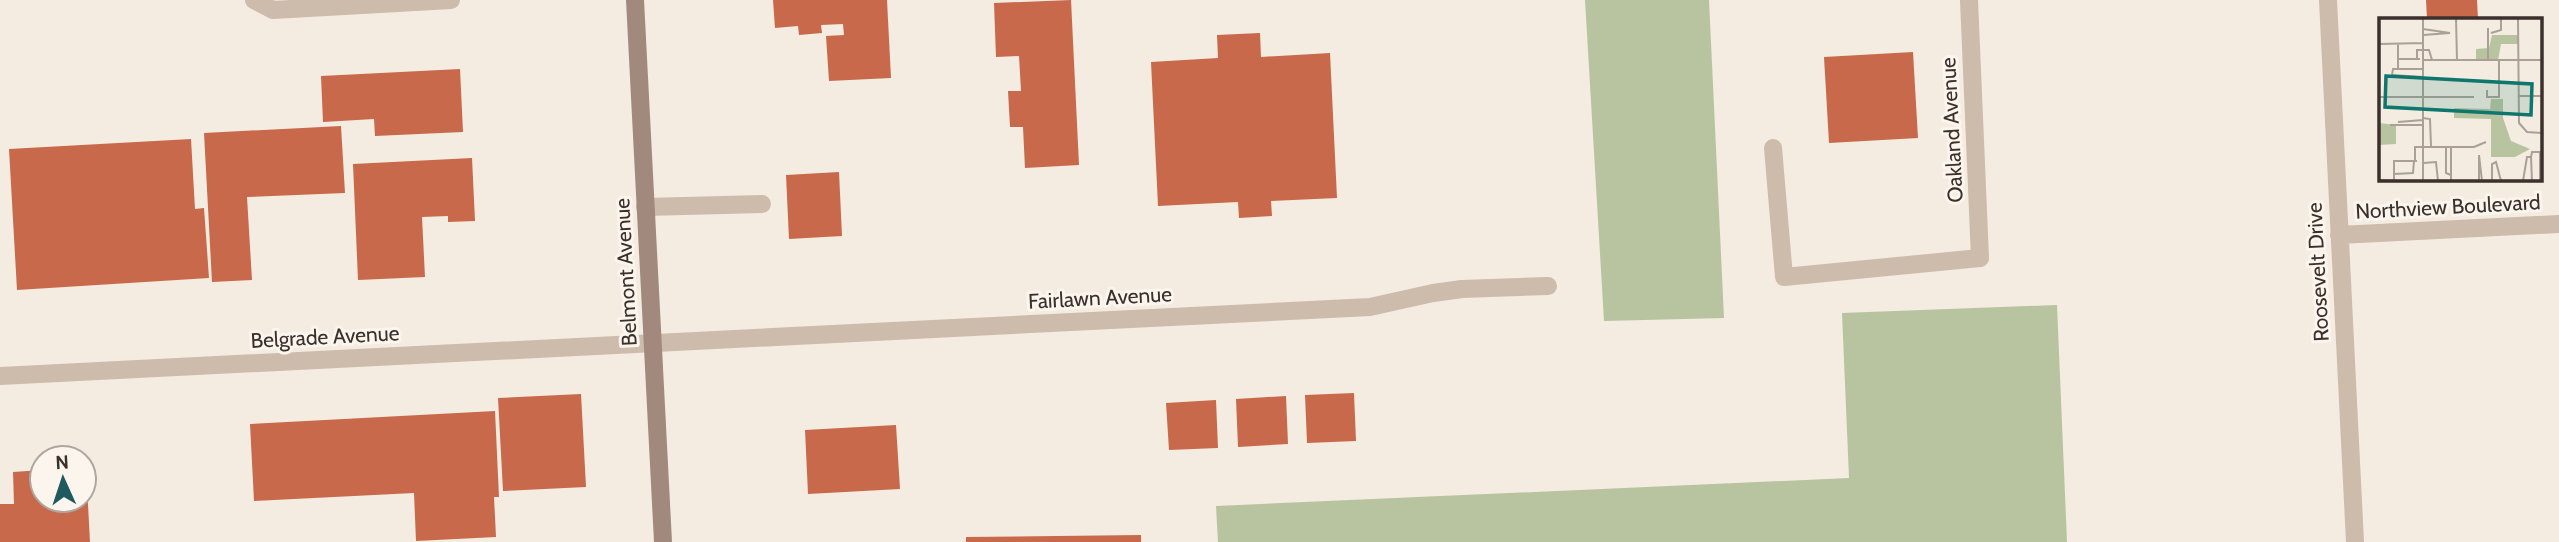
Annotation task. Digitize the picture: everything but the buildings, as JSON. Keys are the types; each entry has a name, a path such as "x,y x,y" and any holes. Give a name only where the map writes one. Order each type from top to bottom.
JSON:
{"main road":[{"name":"Belmont Avenue","path":"635,0 663,542"}],"street":[{"path":"254,0 273,10 451,0"},
{"name":"Oakland Avenue","path":"1773,148 1784,277 1980,258 1969,0"},
{"name":"Roosevelt Drive","path":"2328,0 2355,542"},
{"path":"645,207 762,204"},
{"name":"Northview Boulevard","path":"2339,235 2559,224"},
{"name":"Fairlawn Avenue","path":"653,344 1370,307 1442,292 1548,286"},
{"name":"Belgrade Avenue","path":"0,376 653,344"}],"green space":[{"path":"1585,0 1709,0 1724,318 1604,321"},
{"path":"2057,305 2067,542 1218,542 1216,506 1849,478 1842,313"}]}
